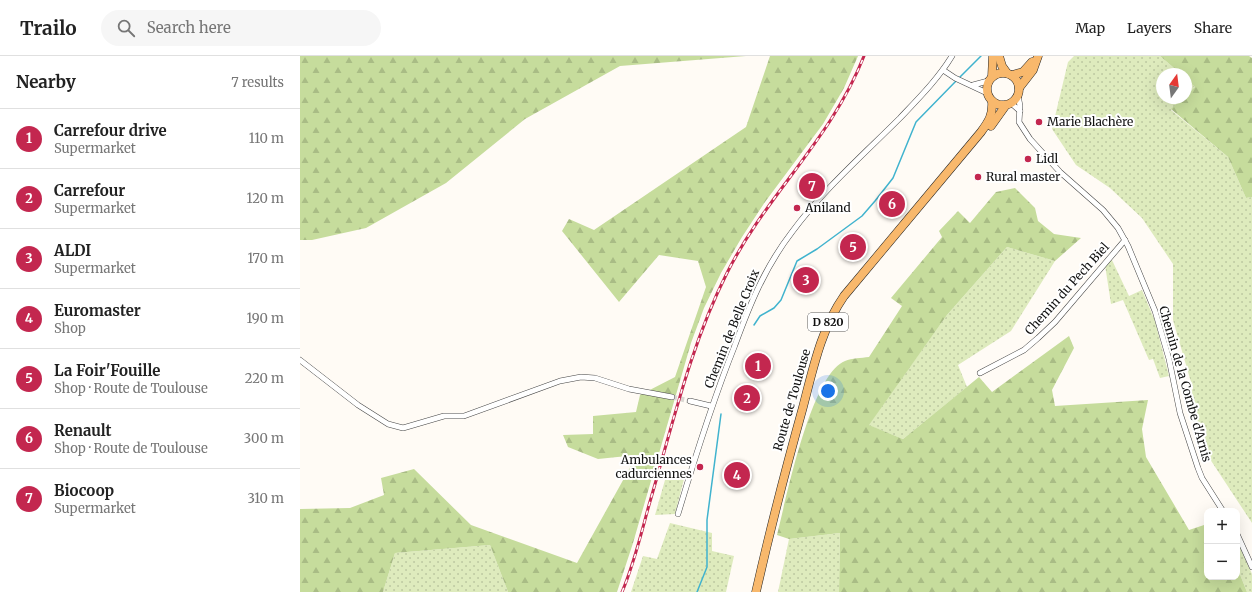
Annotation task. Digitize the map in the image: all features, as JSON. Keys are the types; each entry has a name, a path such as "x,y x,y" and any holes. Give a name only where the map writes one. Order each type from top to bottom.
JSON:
{"main road":[{"path":"993,56 987,93 992,101 1001,105 1008,104 1019,92 1033,70 1037,56"},
{"path":"999,56 1002,66 1009,74 1016,78 1019,92"},
{"path":"990,79 996,74 1023,72 1037,56"},
{"name":"Route de Toulouse","path":"756,592 792,444 829,320 844,296 990,120 993,111 992,101"},
{"name":"Route de Toulouse","path":"760,592 801,428 832,323 847,299 1008,104"}],"street":[{"name":"Chemin de Belle Croix","path":"678,514 711,406 754,294 763,275 779,250 823,195 925,92 944,70 952,56"},
{"path":"944,70 954,78 987,93"},
{"path":"972,85 990,79"},
{"name":"Chemin de la Combe d'Arnis","path":"1019,92 1019,122 1030,139 1060,172 1103,210 1125,240 1155,311 1169,359 1180,413 1198,468 1202,478 1221,508"},
{"path":"1008,104 1020,111"},
{"name":"Chemin du Pech Biel","path":"980,373 1024,350 1038,338 1054,322 1125,240"},
{"path":"300,360 375,416 388,424 403,428 444,416 464,416 560,382 581,377 595,378 629,389 672,397"},
{"path":"690,401 711,406"},
{"path":"1240,541 1252,567"}],"green space":[{"path":"300,56 746,56 620,66 525,119 446,183 366,228 312,240 300,240"},
{"path":"770,56 858,56 844,88 823,124 765,202 742,237 721,273 704,308 691,343 633,543 617,592 508,592 490,545 395,553 383,592 300,592 300,509 350,508 384,495 381,478 414,469 471,525 577,563 637,455 598,459 568,447 563,435 593,434 593,416 636,412 640,395 675,377 706,287 698,261 659,255 619,302 562,231 569,219 594,230 746,127"},
{"path":"1074,56 1160,56 1174,68 1156,68 1156,104 1177,104 1171,110 1228,157 1246,198 1252,197 1252,523 1204,450 1183,394 1193,389 1173,320 1173,264 1142,218 1110,188 1076,165 1052,129 1068,62"},
{"path":"1160,56 1249,56 1252,58 1252,197 1246,198 1228,157 1171,109 1176,104 1192,104 1192,90 1195,87 1192,84 1192,68 1174,68"},
{"path":"1015,188 1035,208 1038,221 1054,234 1081,238 1055,261 1007,247 947,315 869,425 903,439 979,377 992,392 1069,336 1074,348 1052,390 1055,406 1148,400 1142,429 1146,457 1189,530 1204,525 1204,580 1240,580 1240,574 1247,592 839,592 840,533 789,539 777,535 802,440 821,389 833,371 845,361 869,357 902,306 891,298 942,237 939,231 958,211 970,223 996,192"},
{"path":"1007,247 1055,261 1011,331 958,365 967,387 903,439 868,425 947,315"},
{"path":"1111,258 1129,296 1142,290 1155,321 1169,376 1160,378 1153,359 1149,360 1123,300 1111,304 1105,265"},
{"path":"667,473 684,479 675,514 655,515"},
{"path":"670,523 712,533 712,551 734,556 726,592 631,592 643,556 657,559"},
{"path":"840,533 839,592 778,592 789,539"},
{"path":"490,545 508,592 383,592 395,553"},
{"path":"1240,548 1252,574 1252,592 1247,592 1240,574"}],"waterway":[{"path":"959,78 981,56"},
{"path":"754,325 760,316 774,308 781,300 797,261 817,249 862,216 875,201 893,178 916,122 956,81"},
{"path":"697,592 707,567 707,520 721,414"}],"tunnel":[{"path":"672,397 690,401"}],"railway":[{"path":"622,592 637,549 692,358 714,301 727,273 760,218 834,114 850,86 864,56"}],"place":[{"name":"Marie Blachère","path":"1039,122"},
{"name":"Lidl","path":"1028,159"},
{"name":"Rural master","path":"978,177"},
{"name":"Biocoop","path":"812,186"},
{"name":"Renault","path":"892,204"},
{"name":"Aniland","path":"797,208"},
{"name":"La Foir'Fouille","path":"853,247"},
{"name":"ALDI","path":"806,280"},
{"name":"Carrefour drive","path":"758,366"},
{"name":"Carrefour","path":"747,398"},
{"name":"Ambulances cadurciennes","path":"700,467"},
{"name":"Euromaster","path":"737,475"}]}
